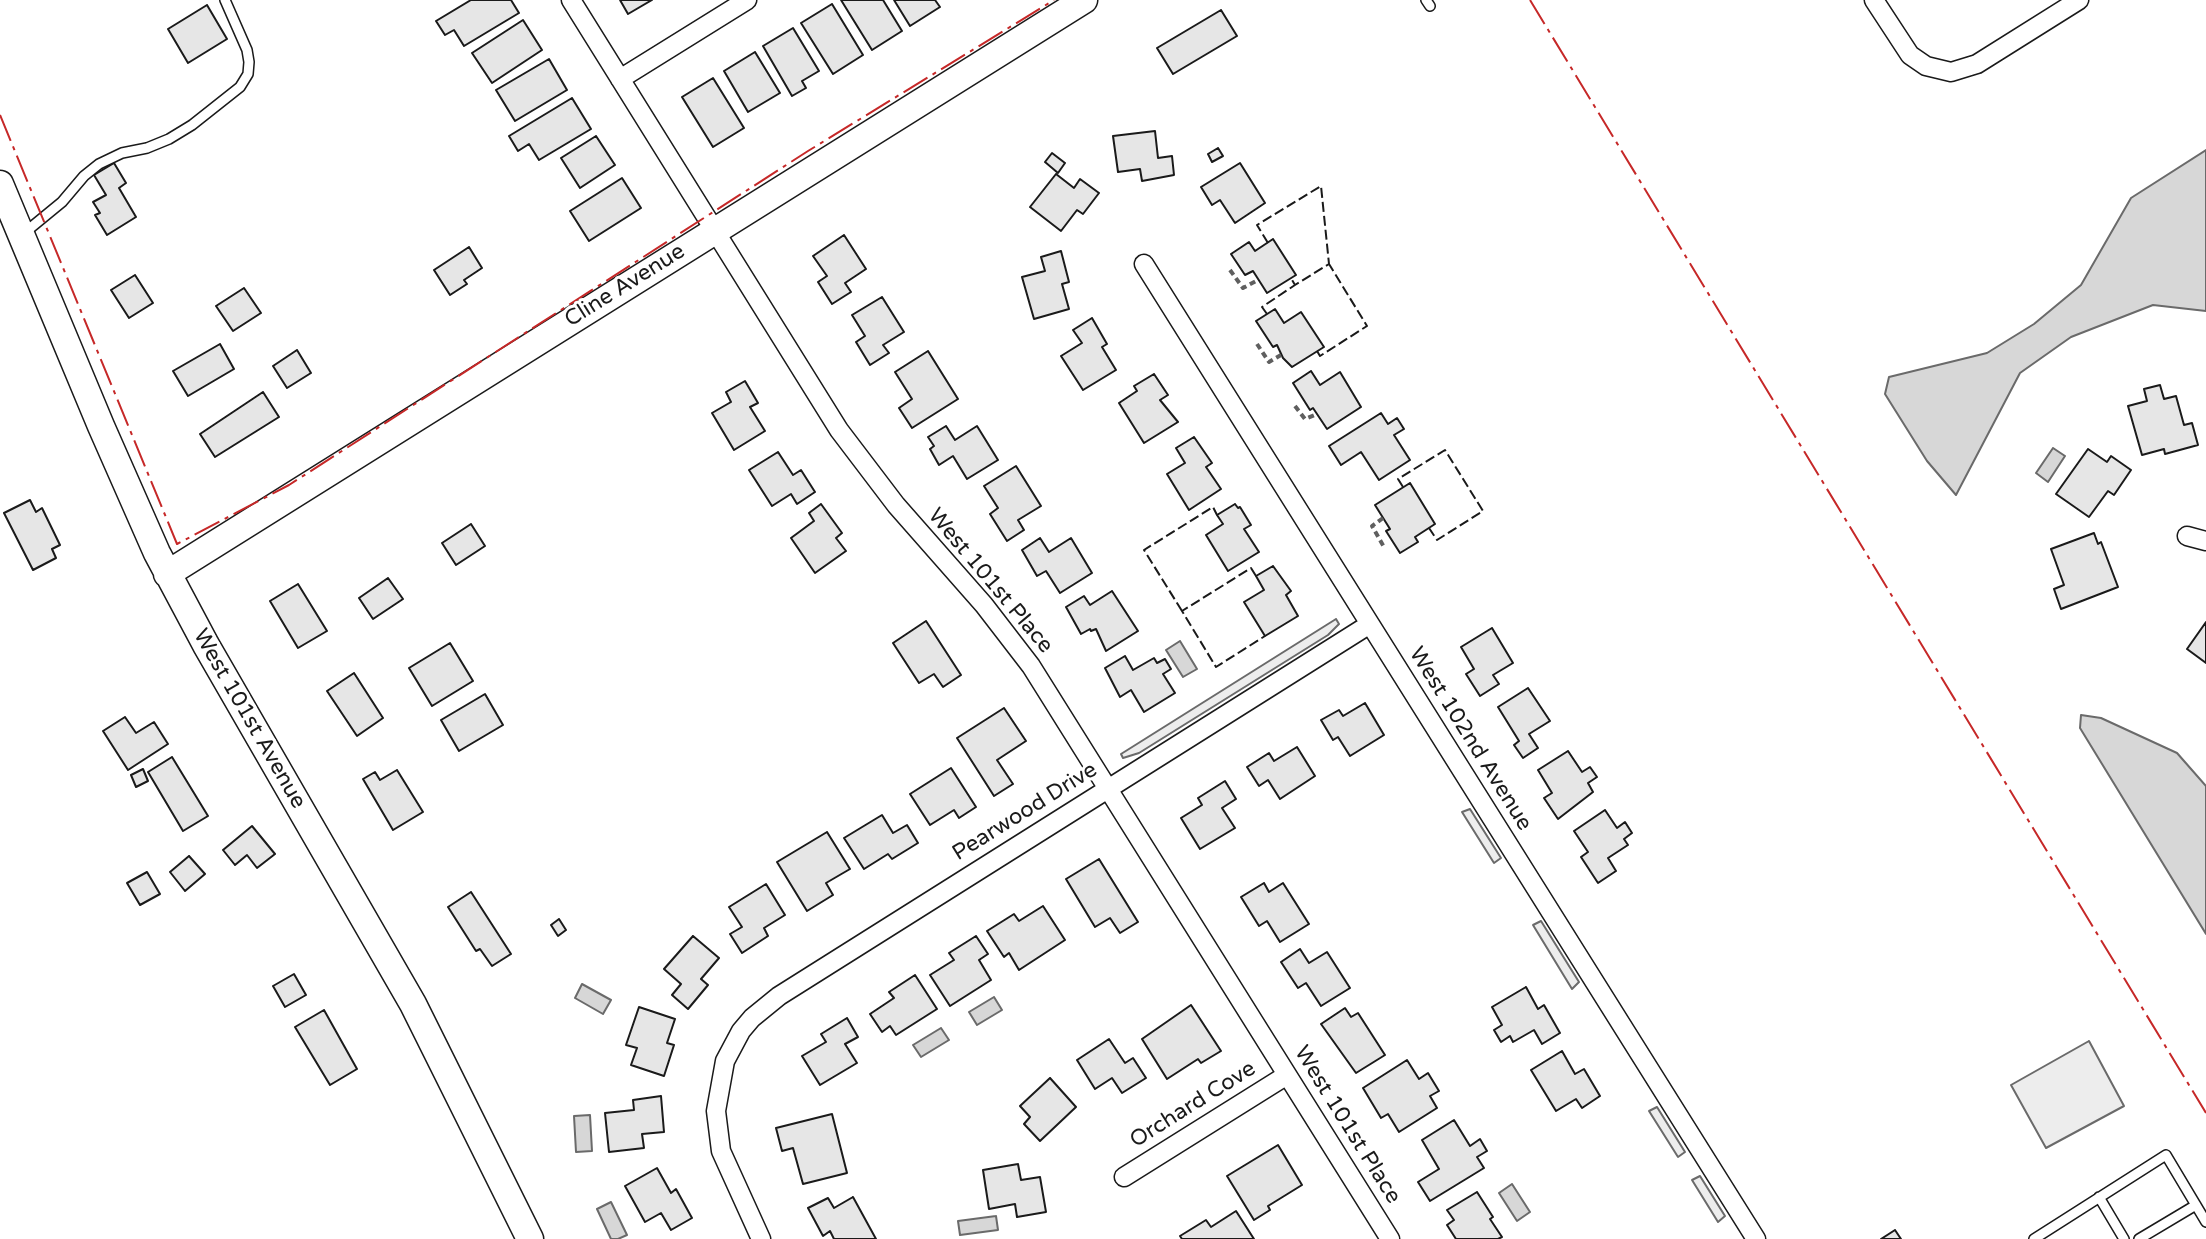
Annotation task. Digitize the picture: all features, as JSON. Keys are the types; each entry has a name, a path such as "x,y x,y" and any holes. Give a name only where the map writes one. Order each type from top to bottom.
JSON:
{"street":[{"name":"West 101st Place","path":"571,0 839,430 896,505 1009,636 1044,686 1390,1239"},
{"path":"620,79 747,0"},
{"name":"Cline Avenue","path":"167,574 1084,0"},
{"path":"1874,0 1910,55 1926,66 1942,71 1960,70 1977,64 2079,0"},
{"name":"West 101st Avenue","path":"0,184 118,467 167,574 413,1004 530,1239"},
{"name":"West 102nd Avenue","path":"1144,264 1756,1239"},
{"path":"2187,536 2206,541"},
{"name":"Pearwood Drive","path":"761,1239 728,1169 717,1131 716,1111 718,1086 725,1061 741,1031 765,1006 1370,624"},
{"name":"Orchard Cove","path":"1124,1177 1287,1075"}],"lane":[{"path":"21,235 62,202 99,164 122,153 169,139 240,87 248,74 247,50 225,0"},
{"path":"2034,1239 2166,1155 2206,1222"},
{"path":"2099,1197 2124,1239"},
{"path":"2139,1239 2196,1205"}],"path":[{"path":"1230,270 1243,288 1258,280"},
{"path":"1257,344 1269,362 1281,355"},
{"path":"1295,406 1305,419 1317,414"},
{"path":"1383,518 1372,526 1384,547"}],"shaded area":[{"path":"2206,150 2206,311 2153,305 2071,337 2020,373 1956,495 1927,461 1885,394 1889,377 1987,353 2034,324 2081,285 2131,198"},
{"path":"2053,448 2065,456 2048,482 2036,473"},
{"path":"1336,619 1339,624 1328,635 1139,753 1123,758 1121,754"},
{"path":"1180,641 1197,669 1183,677 1166,650"},
{"path":"2081,715 2101,718 2177,753 2206,786 2206,934 2080,728"},
{"path":"1470,809 1501,858 1494,863 1462,812"},
{"path":"1541,921 1579,982 1572,989 1533,925"},
{"path":"582,984 611,1000 603,1014 575,998"},
{"path":"994,997 1002,1010 977,1025 969,1012"},
{"path":"941,1028 949,1040 921,1057 913,1045"},
{"path":"2089,1041 2124,1106 2046,1148 2011,1085"},
{"path":"1657,1107 1685,1152 1678,1157 1649,1111"},
{"path":"590,1115 592,1151 576,1152 574,1116"},
{"path":"1700,1176 1725,1216 1718,1222 1692,1180"},
{"path":"1512,1184 1530,1212 1517,1221 1499,1193"},
{"path":"611,1202 627,1235 618,1239 611,1239 597,1209"},
{"path":"996,1216 998,1230 960,1235 958,1221"}],"building":[{"path":"471,0 511,0 519,13 464,46 454,30 445,35 436,21"},
{"path":"620,0 652,0 628,14"},
{"path":"841,0 883,0 902,31 872,50"},
{"path":"894,0 935,0 940,7 910,26"},
{"path":"832,4 863,55 833,74 801,23"},
{"path":"207,5 227,39 188,63 168,29"},
{"path":"1221,10 1237,36 1173,74 1157,48"},
{"path":"523,20 542,50 492,83 472,53"},
{"path":"793,28 819,71 802,81 806,88 792,96 763,46"},
{"path":"755,52 780,93 748,112 724,71"},
{"path":"549,59 567,90 515,121 496,90"},
{"path":"713,78 744,128 713,147 682,97"},
{"path":"572,98 591,129 539,160 529,144 518,151 509,136"},
{"path":"1155,131 1158,158 1172,156 1174,175 1142,181 1140,169 1118,172 1113,136"},
{"path":"596,136 615,165 580,188 561,158"},
{"path":"1218,148 1223,156 1212,162 1208,154"},
{"path":"1052,153 1065,163 1058,173 1045,162"},
{"path":"114,163 126,183 119,188 136,217 107,235 95,215 100,213 93,202 106,195 94,175"},
{"path":"1240,163 1265,203 1235,223 1220,200 1212,205 1201,187"},
{"path":"1056,174 1074,188 1080,179 1099,193 1083,214 1077,210 1061,231 1030,207"},
{"path":"622,178 641,208 589,241 570,211"},
{"path":"844,235 866,269 845,283 851,292 832,304 818,282 827,276 813,256"},
{"path":"1273,239 1296,275 1267,293 1253,271 1245,275 1231,254 1249,242 1255,251"},
{"path":"469,247 482,268 464,280 467,284 450,295 434,270"},
{"path":"1061,251 1069,282 1062,284 1069,309 1034,319 1022,277 1045,271 1041,257"},
{"path":"135,275 153,303 129,318 111,290"},
{"path":"244,288 261,313 233,331 216,306"},
{"path":"882,297 904,332 883,345 889,353 870,365 856,342 865,336 852,315"},
{"path":"1275,309 1284,323 1301,312 1324,347 1292,367 1277,345 1273,347 1256,321"},
{"path":"1092,318 1107,344 1102,347 1116,370 1083,390 1061,356 1082,343 1073,330"},
{"path":"220,344 234,369 188,396 173,371"},
{"path":"297,350 311,373 287,388 273,366"},
{"path":"928,351 958,399 912,428 899,408 912,399 895,372"},
{"path":"1311,371 1320,385 1340,372 1361,407 1327,429 1293,383"},
{"path":"1154,374 1168,395 1160,400 1178,422 1144,443 1119,403 1137,391 1134,386"},
{"path":"745,381 758,403 750,407 765,431 734,450 712,413 731,402 726,392"},
{"path":"2160,385 2164,399 2176,396 2184,425 2192,423 2198,445 2165,454 2164,449 2142,455 2128,406 2147,401 2144,389"},
{"path":"263,392 279,417 215,457 200,434"},
{"path":"1381,413 1388,424 1397,418 1404,429 1394,435 1410,460 1379,480 1361,452 1341,465 1329,446"},
{"path":"946,426 955,440 977,426 998,460 967,479 953,456 939,465 930,449 934,446 928,437"},
{"path":"1194,437 1212,463 1206,467 1221,489 1189,510 1167,474 1185,463 1176,448"},
{"path":"2088,449 2107,462 2111,456 2131,470 2114,495 2108,491 2089,517 2056,494"},
{"path":"778,452 793,475 801,470 815,492 797,504 791,494 772,506 749,470"},
{"path":"1016,466 1041,506 1018,520 1024,530 1007,541 990,514 998,508 984,486"},
{"path":"1410,483 1435,524 1415,537 1418,542 1400,553 1375,505"},
{"path":"30,500 36,512 42,508 60,545 52,549 56,558 33,570 4,513"},
{"path":"821,504 842,533 836,538 846,551 815,573 791,538 814,521 809,513"},
{"path":"1235,504 1251,525 1244,529 1259,552 1228,571 1206,535 1223,524 1217,515"},
{"path":"471,524 485,546 456,565 442,543"},
{"path":"2094,533 2098,544 2101,542 2118,587 2061,609 2054,589 2064,585 2051,549"},
{"path":"1040,538 1049,552 1071,538 1092,573 1060,593 1046,571 1037,576 1022,550"},
{"path":"1273,566 1291,591 1286,595 1298,616 1265,636 1244,602 1264,590 1256,576"},
{"path":"388,578 403,599 373,619 359,598"},
{"path":"298,584 327,631 298,648 270,601"},
{"path":"1112,591 1138,631 1106,651 1096,629 1081,634 1066,607 1084,596 1090,605"},
{"path":"926,621 961,675 943,687 934,674 919,683 893,643"},
{"path":"2206,622 2206,663 2187,649"},
{"path":"1492,628 1513,663 1493,675 1499,684 1480,696 1466,674 1474,669 1461,647"},
{"path":"450,643 473,681 432,706 409,668"},
{"path":"1125,656 1133,670 1154,658 1157,663 1165,659 1171,669 1163,674 1175,693 1144,712 1131,690 1120,697 1105,668"},
{"path":"354,673 383,718 357,736 327,691"},
{"path":"1528,688 1550,721 1529,734 1538,748 1523,758 1514,745 1519,741 1498,707"},
{"path":"485,694 503,725 459,751 441,720"},
{"path":"1365,703 1384,735 1350,756 1338,737 1333,740 1321,720 1339,710 1343,716"},
{"path":"1004,708 1026,741 997,760 1013,784 994,796 957,738"},
{"path":"125,717 136,733 154,722 168,744 128,770 103,731"},
{"path":"1297,747 1315,776 1280,799 1268,780 1259,786 1247,767 1269,753 1274,761"},
{"path":"1568,751 1582,772 1590,767 1597,777 1588,783 1593,792 1558,819 1544,798 1552,793 1538,770"},
{"path":"172,757 208,816 183,831 148,772"},
{"path":"951,768 976,807 959,818 954,810 930,825 910,794"},
{"path":"143,769 148,781 136,787 131,775"},
{"path":"397,770 423,812 393,830 363,779 375,772 380,780"},
{"path":"1225,781 1236,799 1222,808 1235,828 1200,849 1181,818 1202,805 1198,798"},
{"path":"1605,810 1617,828 1625,822 1632,833 1624,839 1628,845 1608,858 1616,871 1598,883 1581,857 1588,852 1574,831"},
{"path":"882,815 893,833 907,825 918,843 892,859 888,854 864,869 844,838"},
{"path":"252,826 275,854 257,868 247,855 235,865 223,850"},
{"path":"827,832 850,869 826,883 833,895 807,911 777,862"},
{"path":"189,856 205,874 185,891 170,872"},
{"path":"1099,859 1138,922 1120,933 1110,918 1095,927 1066,879"},
{"path":"147,872 160,894 140,905 127,883"},
{"path":"1264,883 1269,892 1283,883 1309,924 1280,942 1267,921 1259,926 1241,897"},
{"path":"766,884 785,915 764,928 768,936 742,953 730,934 742,927 729,907"},
{"path":"471,892 511,954 492,966 480,949 476,951 448,907"},
{"path":"1043,906 1065,940 1019,970 1009,953 1004,957 987,931 1014,914 1019,921"},
{"path":"559,919 566,930 558,936 551,925"},
{"path":"693,936 719,958 701,979 708,985 688,1009 672,995 681,984 664,969"},
{"path":"976,936 988,954 979,960 991,980 950,1006 930,975 954,960 949,953"},
{"path":"1300,949 1309,963 1327,952 1350,988 1321,1006 1306,983 1298,988 1281,962"},
{"path":"294,974 306,995 285,1007 273,986"},
{"path":"915,975 937,1009 896,1035 890,1026 882,1032 870,1014 894,998 889,992"},
{"path":"1526,987 1538,1009 1544,1005 1560,1033 1542,1044 1534,1030 1513,1042 1510,1036 1501,1042 1494,1030 1502,1025 1492,1007"},
{"path":"1191,1005 1221,1051 1201,1063 1198,1059 1167,1079 1142,1039"},
{"path":"639,1007 675,1019 667,1043 674,1045 664,1076 631,1065 637,1048 626,1045"},
{"path":"1345,1008 1351,1017 1358,1013 1385,1055 1356,1073 1321,1024"},
{"path":"324,1010 357,1069 330,1085 295,1027"},
{"path":"847,1018 858,1037 845,1044 857,1063 820,1085 802,1056 826,1042 821,1034"},
{"path":"1109,1039 1125,1063 1133,1058 1146,1078 1122,1093 1112,1078 1095,1089 1077,1060"},
{"path":"1562,1051 1575,1074 1584,1069 1600,1096 1582,1108 1576,1099 1556,1111 1531,1070"},
{"path":"1407,1060 1419,1079 1428,1073 1439,1091 1430,1096 1437,1108 1399,1132 1388,1114 1381,1118 1363,1088"},
{"path":"1050,1078 1076,1107 1040,1141 1024,1124 1030,1117 1020,1106"},
{"path":"661,1096 664,1132 642,1134 644,1148 609,1152 605,1113 634,1110 633,1100"},
{"path":"832,1114 847,1173 803,1184 793,1148 782,1151 776,1128"},
{"path":"1454,1120 1470,1146 1480,1139 1487,1151 1477,1157 1484,1168 1430,1201 1418,1182 1439,1169 1422,1140"},
{"path":"1278,1145 1302,1185 1268,1206 1270,1210 1254,1220 1227,1176"},
{"path":"1018,1164 1021,1180 1040,1177 1046,1212 1017,1217 1015,1204 989,1209 983,1170"},
{"path":"657,1168 671,1193 676,1189 692,1218 671,1230 661,1213 645,1222 625,1186"},
{"path":"1477,1192 1502,1237 1456,1239 1447,1225 1454,1220 1447,1210"},
{"path":"853,1197 876,1239 834,1239 830,1231 823,1236 808,1208 828,1198 834,1208"},
{"path":"1236,1211 1254,1239 1182,1239 1180,1236 1206,1220 1211,1227"},
{"path":"1895,1230 1901,1239 1881,1239"}],"fence":[{"path":"1268,243 1257,225 1321,186 1329,264 1295,285 1291,278"},
{"path":"1317,351 1320,356 1367,326 1329,264"},
{"path":"1267,314 1262,307 1295,285"},
{"path":"1403,487 1398,479 1445,450 1483,511 1437,540 1429,528"},
{"path":"1182,611 1144,550 1213,507 1217,515"},
{"path":"1256,576 1251,568 1182,611 1216,667 1265,636"}],"power":[{"path":"0,115 177,544 289,485 808,151 1054,0"},
{"path":"1530,0 2206,1113"}]}
